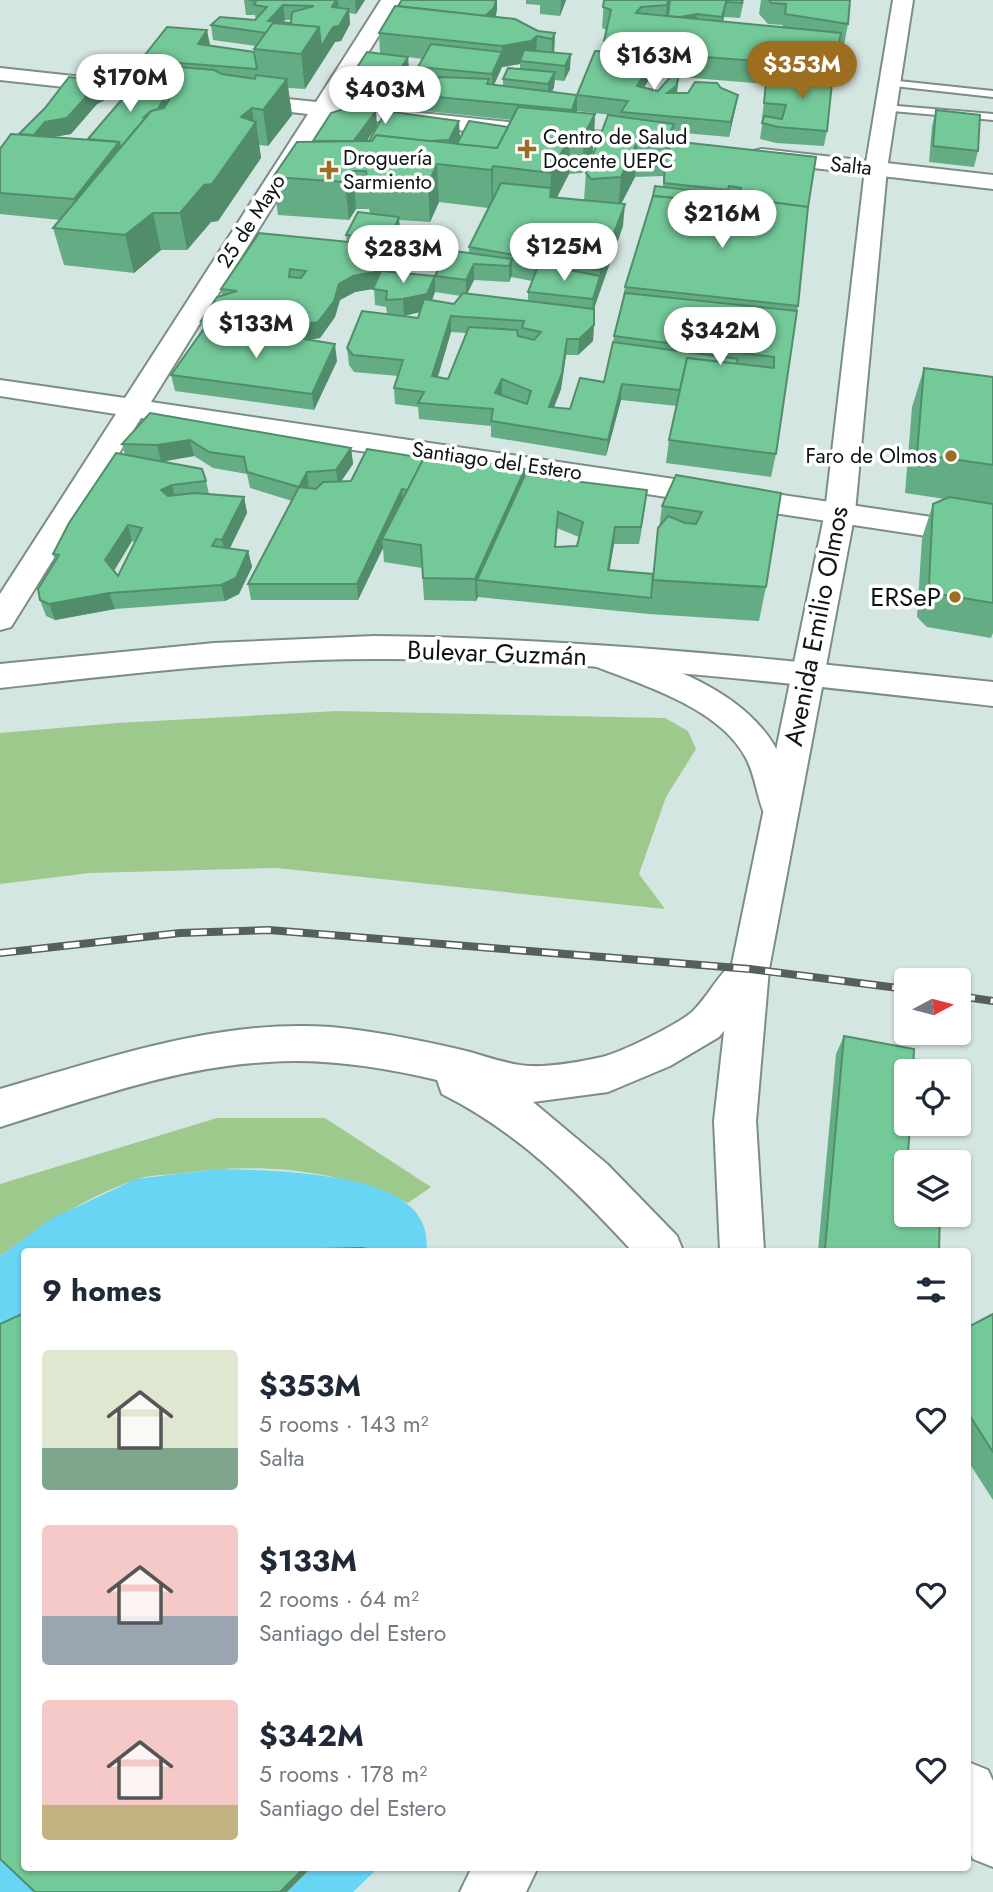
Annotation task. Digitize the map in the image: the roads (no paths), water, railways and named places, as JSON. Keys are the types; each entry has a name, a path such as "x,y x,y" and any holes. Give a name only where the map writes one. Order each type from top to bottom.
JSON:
{"street":[{"name":"25 de Mayo","path":"0,620 391,0"},
{"name":"Avenida Emilio Olmos","path":"742,1248 735,1121 750,969 840,512 876,169 903,0"},
{"path":"0,74 668,146"},
{"name":"Salta","path":"737,154 993,182"},
{"name":"Santiago del Estero","path":"0,388 993,536"},
{"name":"Bulevar Guzmán","path":"0,676 146,660 291,650 427,648 606,658 807,674 993,694"},
{"path":"606,658 687,691 739,726 761,753 780,810"},
{"path":"0,1108 212,1051 269,1044 314,1044 380,1051 524,1084 548,1084 608,1074 656,1054 705,1026 750,969"},
{"path":"380,1051 466,1085 503,1105 559,1149 658,1248"},
{"path":"971,1796 993,1839"},
{"path":"489,1892 507,1871"}],"lane":[{"path":"889,83 993,93"},
{"path":"885,107 993,117"}],"water":[{"path":"218,1169 328,1176 359,1183 386,1192 407,1204 421,1220 427,1248 21,1248 21,1342 0,1353 0,1256 51,1219 136,1179"},
{"path":"0,1831 21,1862 21,1871 30,1871 62,1892 0,1892"},
{"path":"308,1871 375,1871 353,1892 287,1892"}],"railway":[{"path":"0,953 180,933 269,930 750,969 894,987"},
{"path":"971,998 993,1001"}],"place":[{"name":"Centro de Salud Docente UEPC","path":"527,149"},
{"name":"Droguería Sarmiento","path":"329,170"},
{"name":"Faro de Olmos","path":"951,456"},
{"name":"ERSeP","path":"955,597"}]}
